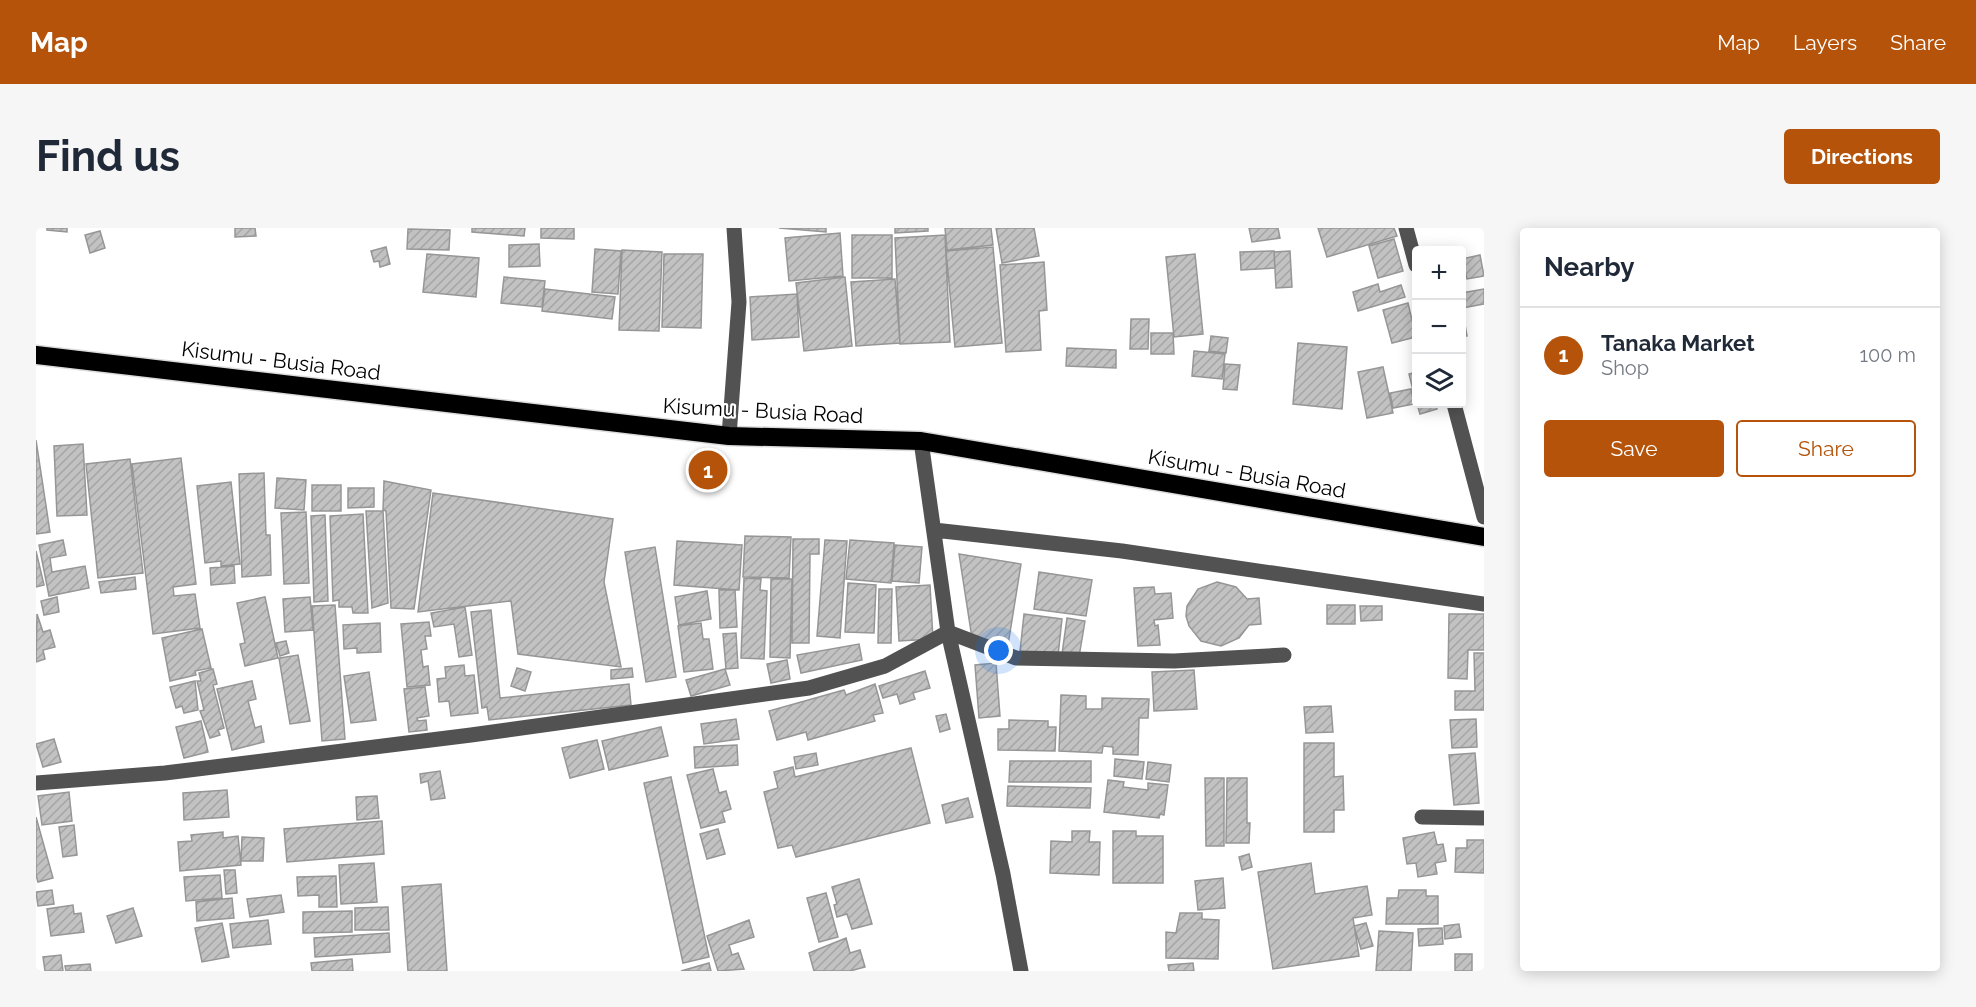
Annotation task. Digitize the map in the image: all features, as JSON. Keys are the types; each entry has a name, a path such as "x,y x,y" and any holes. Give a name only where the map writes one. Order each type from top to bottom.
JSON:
{"highway":[{"name":"Kisumu - Busia Road","path":"36,355 729,436 921,441 1484,537"}],"street":[{"path":"729,436 739,302 734,228"},
{"path":"1406,228 1412,251"},
{"path":"1455,408 1484,517"},
{"path":"921,441 948,632 1003,874 1022,971"},
{"path":"934,530 1122,551 1484,604"},
{"path":"36,783 165,773 471,735 809,688 885,666 948,632 1016,658 1174,661 1284,655"},
{"path":"1422,817 1484,818"}],"building":[{"path":"47,228 67,228 67,232 47,230"},
{"path":"235,228 255,228 256,236 235,237"},
{"path":"472,228 525,228 524,236 472,232"},
{"path":"541,228 574,228 574,239 541,238"},
{"path":"779,228 826,228 826,232"},
{"path":"895,228 928,228 928,231 895,233"},
{"path":"945,228 991,228 993,245 947,250"},
{"path":"996,228 1034,228 1039,256 1002,263"},
{"path":"1249,228 1278,228 1280,238 1252,242"},
{"path":"1318,228 1394,228 1397,236 1327,257"},
{"path":"408,229 450,230 449,250 407,249"},
{"path":"100,231 105,248 90,253 85,235"},
{"path":"840,233 843,276 789,281 785,238"},
{"path":"852,235 892,235 892,278 852,278"},
{"path":"945,235 950,342 900,344 895,238"},
{"path":"1394,239 1403,271 1378,278 1369,246"},
{"path":"539,244 540,266 509,267 509,245"},
{"path":"386,247 390,264 380,267 379,261 374,262 371,251"},
{"path":"993,247 1002,343 955,347 946,251"},
{"path":"595,249 621,251 618,294 592,292"},
{"path":"622,250 662,252 659,331 619,330"},
{"path":"1274,251 1275,268 1241,270 1240,252"},
{"path":"1290,251 1292,287 1276,288 1274,252"},
{"path":"427,254 479,258 476,297 423,292"},
{"path":"664,254 703,254 701,328 662,327"},
{"path":"1195,254 1203,334 1174,337 1166,257"},
{"path":"1480,255 1484,276 1467,279 1466,258"},
{"path":"1044,262 1047,310 1039,311 1041,350 1006,352 1000,265"},
{"path":"504,277 545,281 542,307 501,303"},
{"path":"845,277 852,346 804,351 796,283"},
{"path":"895,279 900,343 856,346 851,282"},
{"path":"1378,284 1380,292 1401,285 1405,297 1358,311 1353,292"},
{"path":"545,289 615,297 612,319 542,311"},
{"path":"1484,289 1484,304 1466,307 1466,292"},
{"path":"797,294 799,337 752,340 750,297"},
{"path":"1408,303 1412,320 1412,338 1392,343 1383,310"},
{"path":"1131,319 1149,319 1148,349 1130,349"},
{"path":"1151,333 1173,333 1174,354 1151,354"},
{"path":"1211,336 1228,338 1226,353 1209,351"},
{"path":"1298,343 1347,347 1342,409 1293,404"},
{"path":"1067,348 1116,350 1116,368 1066,366"},
{"path":"1194,351 1225,354 1222,379 1192,376"},
{"path":"1225,364 1240,365 1237,390 1223,389"},
{"path":"1383,367 1393,413 1367,418 1358,372"},
{"path":"1411,389 1412,404 1393,408 1390,393"},
{"path":"1418,408 1437,408 1437,409 1420,414"},
{"path":"36,440 50,532 36,534"},
{"path":"83,444 87,515 57,516 54,446"},
{"path":"181,458 196,584 173,587 174,596 195,594 200,628 153,634 132,464"},
{"path":"130,459 143,573 98,578 86,464"},
{"path":"264,473 266,535 270,535 271,575 242,577 239,474"},
{"path":"277,478 306,480 304,510 275,508"},
{"path":"384,481 431,490 414,609 391,608 386,511 383,510"},
{"path":"231,482 240,564 221,566 221,561 205,563 197,486"},
{"path":"312,485 341,485 341,511 312,511"},
{"path":"348,488 374,488 374,507 348,508"},
{"path":"433,493 613,519 604,582 621,667 518,654 511,601 418,612"},
{"path":"366,511 383,511 388,603 372,608"},
{"path":"306,512 309,583 284,584 281,513"},
{"path":"363,514 368,613 353,613 352,607 339,607 339,600 333,601 330,516"},
{"path":"325,515 328,601 314,602 311,516"},
{"path":"745,536 791,537 789,578 743,577"},
{"path":"793,539 819,539 819,554 810,554 809,643 792,643"},
{"path":"63,540 66,555 50,558 52,572 85,566 89,588 49,596 39,545"},
{"path":"825,540 847,541 840,638 817,636"},
{"path":"850,540 894,543 891,583 846,579"},
{"path":"677,541 742,545 739,590 674,585"},
{"path":"895,545 922,547 919,583 892,581"},
{"path":"655,547 676,677 646,682 625,552"},
{"path":"36,551 44,585 36,587"},
{"path":"959,554 1021,564 1008,645 972,638"},
{"path":"234,566 235,583 211,585 210,568"},
{"path":"1039,572 1092,580 1086,616 1034,609"},
{"path":"135,577 136,589 101,593 99,582"},
{"path":"744,578 761,579 760,590 767,591 764,659 741,658"},
{"path":"771,579 792,579 790,658 770,657"},
{"path":"1217,582 1236,587 1247,599 1259,598 1261,624 1249,625 1239,638 1221,646 1201,641 1189,626 1186,616 1187,606 1198,589"},
{"path":"848,583 876,585 874,633 845,632"},
{"path":"930,585 933,639 899,641 896,587"},
{"path":"1154,587 1155,594 1171,593 1173,618 1154,620 1155,626 1158,625 1160,645 1138,646 1134,588"},
{"path":"879,589 892,589 891,643 878,643"},
{"path":"719,590 735,590 737,627 720,628"},
{"path":"707,591 711,619 679,625 675,597"},
{"path":"57,597 59,612 44,615 41,601"},
{"path":"265,597 278,658 245,666 240,644 245,643 237,603"},
{"path":"310,597 313,630 285,632 283,599"},
{"path":"335,605 345,739 322,741 312,606"},
{"path":"1327,605 1355,605 1355,624 1327,624"},
{"path":"1360,606 1382,606 1382,620 1361,621"},
{"path":"465,607 472,655 459,657 454,624 434,627 431,613"},
{"path":"491,610 500,698 629,684 631,705 489,720 487,707 482,708 471,612"},
{"path":"37,614 43,632 50,630 55,647 43,650 45,659 36,662"},
{"path":"1024,614 1062,619 1058,656 1020,651"},
{"path":"1449,614 1484,614 1484,650 1468,650 1467,679 1448,678"},
{"path":"1067,618 1085,621 1079,657 1062,654"},
{"path":"429,622 431,636 425,636 427,649 421,650 423,667 428,666 430,685 407,687 401,624"},
{"path":"380,623 381,652 357,653 357,648 344,649 343,625"},
{"path":"701,623 703,639 709,639 713,669 684,672 678,626"},
{"path":"202,629 211,668 195,671 196,675 170,681 162,638"},
{"path":"736,633 738,668 726,669 723,634"},
{"path":"286,641 289,653 280,656 276,643"},
{"path":"859,644 862,660 801,673 797,655"},
{"path":"1474,653 1484,653 1484,710 1455,710 1455,691 1475,691"},
{"path":"298,655 310,721 290,724 279,658"},
{"path":"787,660 790,679 771,683 767,664"},
{"path":"996,663 1000,716 979,718 975,665"},
{"path":"464,665 465,676 474,675 478,713 451,716 449,701 439,702 437,679 446,678 445,667"},
{"path":"517,668 531,672 525,691 511,686"},
{"path":"632,668 633,677 611,679 611,670"},
{"path":"213,669 217,684 213,685 224,728 218,730 220,735 210,738 200,711 204,710 197,681 201,681 199,673"},
{"path":"725,669 730,685 691,696 686,680"},
{"path":"1194,670 1197,709 1154,711 1152,672"},
{"path":"925,671 930,688 913,693 915,699 900,704 897,694 883,698 879,686"},
{"path":"369,672 376,720 351,723 344,676"},
{"path":"195,681 198,710 184,713 182,706 176,708 170,687"},
{"path":"252,681 256,699 248,701 255,728 261,726 264,742 232,750 217,689"},
{"path":"875,684 883,713 873,715 875,721 808,740 806,732 777,740 769,711 844,690 846,695"},
{"path":"425,687 429,716 417,718 418,721 426,720 427,730 409,732 404,689"},
{"path":"1061,695 1086,696 1086,709 1102,709 1102,698 1149,699 1148,718 1139,718 1138,755 1113,754 1113,747 1103,746 1102,753 1059,751"},
{"path":"1331,706 1333,732 1306,733 1304,707"},
{"path":"946,714 950,729 940,732 936,716"},
{"path":"736,719 739,739 704,744 701,724"},
{"path":"1476,719 1477,747 1452,748 1450,720"},
{"path":"1009,720 1048,721 1048,727 1056,727 1055,751 998,750 998,729 1009,729"},
{"path":"201,721 208,752 184,758 176,727"},
{"path":"661,727 668,756 609,770 602,741"},
{"path":"54,739 61,762 43,767 36,744"},
{"path":"597,740 604,769 570,778 562,748"},
{"path":"1304,743 1334,743 1334,777 1343,776 1344,810 1334,810 1334,832 1304,832"},
{"path":"737,745 738,765 695,768 694,747"},
{"path":"911,748 930,823 796,857 792,845 778,848 764,792 778,788 774,772 793,767 795,777"},
{"path":"816,753 818,765 796,769 794,757"},
{"path":"1475,753 1479,803 1454,805 1449,755"},
{"path":"1115,759 1144,762 1142,779 1114,776"},
{"path":"1010,761 1091,761 1091,782 1009,782"},
{"path":"1148,762 1171,765 1169,782 1146,779"},
{"path":"713,769 719,793 726,791 731,809 722,812 725,822 701,828 687,775"},
{"path":"440,771 445,798 431,800 428,781 421,783 420,774"},
{"path":"671,777 709,957 683,963 644,783"},
{"path":"1205,778 1224,778 1224,846 1206,846"},
{"path":"1227,778 1247,778 1249,843 1226,843"},
{"path":"1108,780 1124,782 1123,787 1148,790 1148,783 1168,785 1164,815 1160,814 1159,818 1104,812"},
{"path":"1008,786 1091,788 1090,808 1007,806"},
{"path":"227,790 229,817 184,820 183,793"},
{"path":"69,792 72,821 42,825 38,796"},
{"path":"377,796 379,818 357,820 356,797"},
{"path":"968,798 973,817 946,823 942,805"},
{"path":"36,817 53,878 38,882 36,875"},
{"path":"382,821 384,854 287,862 284,829"},
{"path":"74,825 77,855 63,857 59,827"},
{"path":"718,829 725,854 707,859 700,834"},
{"path":"1072,831 1090,831 1089,842 1100,842 1099,875 1050,873 1051,841 1072,842"},
{"path":"1113,831 1136,831 1136,836 1163,836 1163,883 1113,883"},
{"path":"223,832 223,838 238,836 241,865 180,871 178,842 192,841 191,835"},
{"path":"1434,832 1437,845 1443,844 1446,861 1435,863 1437,874 1418,877 1416,863 1407,864 1403,838"},
{"path":"242,837 264,838 263,861 241,861"},
{"path":"1467,840 1484,840 1484,873 1455,872 1456,848 1467,848"},
{"path":"1249,854 1252,867 1242,870 1239,857"},
{"path":"374,863 377,902 341,904 339,865"},
{"path":"1311,863 1315,894 1367,886 1372,915 1353,918 1359,956 1273,969 1258,872"},
{"path":"224,870 235,870 237,893 226,894"},
{"path":"220,875 222,898 186,901 184,877"},
{"path":"336,876 337,907 319,907 319,895 298,896 297,877"},
{"path":"1223,878 1225,908 1198,910 1195,881"},
{"path":"859,879 872,924 852,929 847,914 837,917 834,905 837,904 832,887"},
{"path":"441,884 447,971 408,971 402,887"},
{"path":"52,890 54,904 38,906 36,892"},
{"path":"1399,890 1426,890 1426,896 1438,896 1438,924 1386,924 1387,898 1398,898"},
{"path":"826,893 838,937 819,942 807,898"},
{"path":"281,895 284,912 250,917 247,899"},
{"path":"232,898 234,918 197,921 196,902"},
{"path":"73,905 74,914 81,913 84,932 51,936 47,909"},
{"path":"388,907 389,930 355,930 355,908"},
{"path":"133,908 142,936 116,943 107,916"},
{"path":"352,911 352,932 303,933 303,912"},
{"path":"1180,913 1202,913 1202,919 1219,920 1218,959 1166,958 1166,932 1176,933"},
{"path":"268,920 271,944 233,948 230,924"},
{"path":"749,920 754,937 729,945 732,955 738,953 744,969 718,971 707,936"},
{"path":"222,923 229,957 202,962 195,928"},
{"path":"1366,923 1373,946 1361,949 1354,926"},
{"path":"1459,924 1461,937 1445,939 1444,926"},
{"path":"1442,928 1443,944 1419,946 1418,929"},
{"path":"1379,931 1413,933 1411,971 1376,971"},
{"path":"389,933 390,952 315,957 314,938"},
{"path":"846,938 850,953 860,950 865,967 850,971 814,971 809,953"},
{"path":"1455,954 1472,954 1472,971 1455,971"},
{"path":"61,955 63,971 45,971 43,957"},
{"path":"352,959 353,971 312,971 311,963"},
{"path":"709,963 711,971 681,971"},
{"path":"1193,963 1194,971 1169,971 1168,965"},
{"path":"90,964 91,971 66,971 65,966"}],"place":[{"name":"Tanaka Market","path":"708,470"}]}
